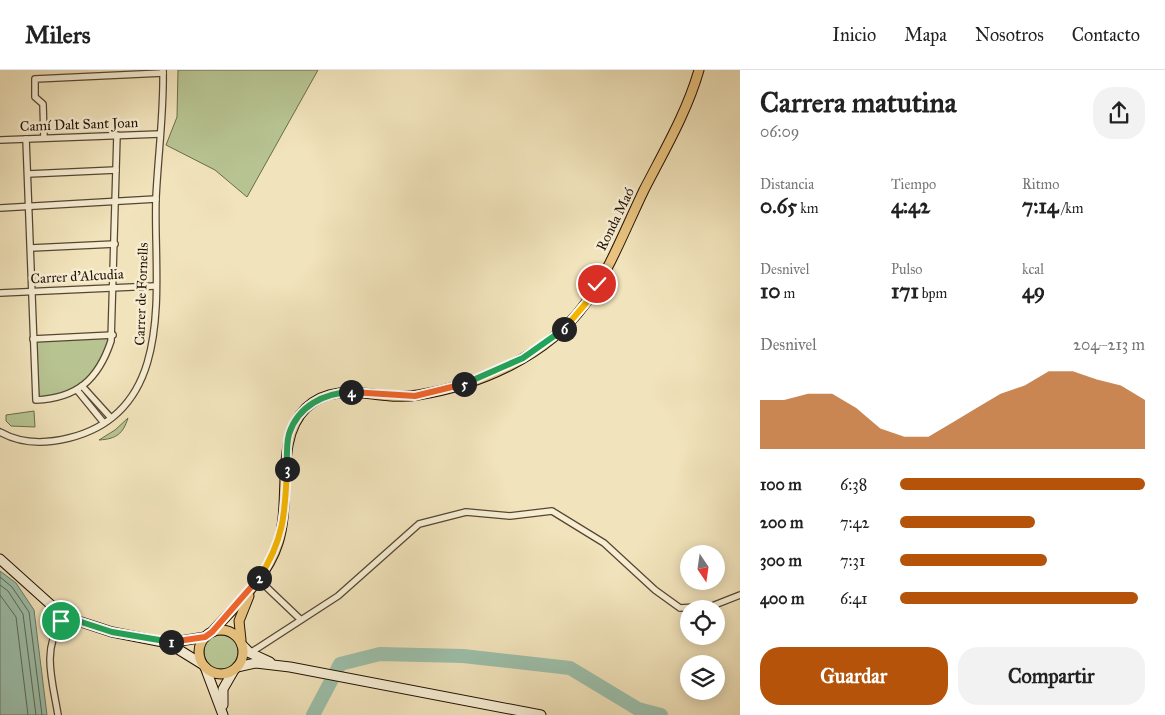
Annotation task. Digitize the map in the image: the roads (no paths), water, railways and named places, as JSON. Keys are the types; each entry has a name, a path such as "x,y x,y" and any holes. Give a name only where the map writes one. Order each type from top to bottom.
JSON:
{"main road":[{"name":"Ronda Maó","path":"242,644 238,632 239,621 256,582 276,549 282,531 286,503 288,438 293,426 305,410 323,397 342,392 415,396 450,389 509,365 555,337 571,321 593,293 686,106 699,70"},
{"path":"0,559 61,617 68,610 72,614 72,619 112,632 168,643 216,674 228,673 235,668 256,663 290,667 541,715"},
{"name":"Ronda Maó","path":"208,634 256,582"},
{"path":"168,643 226,630 238,637 250,653 290,667"},
{"path":"208,634 199,653 224,715"},
{"path":"224,715 223,689 242,658 242,644"}],"street":[{"path":"44,138 43,104 35,97 35,79 163,71"},
{"name":"Carrer de Fornells","path":"0,432 14,440 52,442 84,434 111,418 134,393 146,371 155,338 156,199 163,71"},
{"name":"Camí Dalt Sant Joan","path":"0,140 160,134"},
{"path":"26,139 36,400 64,396 80,388 101,367 113,335 117,135"},
{"path":"28,174 116,170"},
{"path":"0,208 156,199"},
{"path":"31,248 115,244"},
{"name":"Carrer d'Alcudia","path":"0,293 156,286"},
{"path":"33,339 113,335"},
{"path":"80,388 111,418"},
{"path":"80,388 104,423"},
{"path":"250,653 338,596 419,524 466,512 510,516 552,511 604,543 655,590 680,608 712,606 740,595"},
{"path":"256,582 300,619"},
{"path":"58,715 49,650 61,617"}],"water":[{"path":"0,571 16,583 34,610 47,715 0,715"}],"waterway":[{"path":"313,715 340,664 380,654 463,656 570,668 638,709 661,715"}]}
